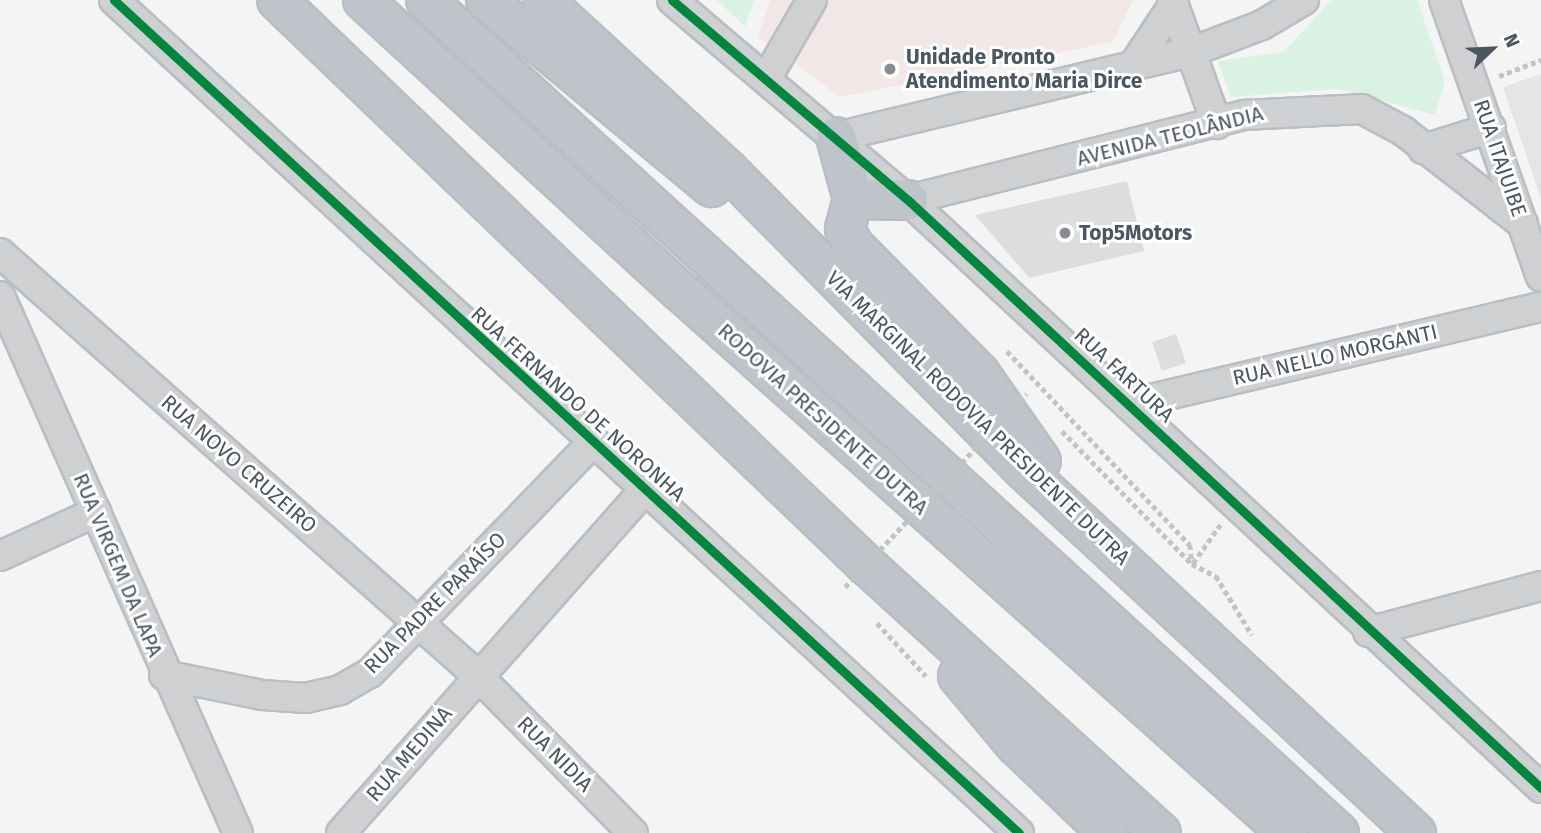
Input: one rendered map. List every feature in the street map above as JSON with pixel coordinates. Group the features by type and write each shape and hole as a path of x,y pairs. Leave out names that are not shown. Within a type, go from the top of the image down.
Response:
{"highway":[{"path":"277,0 853,574 1016,745 1108,833"},
{"name":"RODOVIA PRESIDENTE DUTRA","path":"363,0 680,291 1287,833"},
{"name":"RODOVIA PRESIDENTE DUTRA","path":"426,0 1339,833"},
{"path":"486,0 744,214 790,233"},
{"name":"VIA MARGINAL RODOVIA PRESIDENTE DUTRA","path":"543,0 790,233 1088,529 1416,833"},
{"path":"836,137 853,199 845,229 853,245 981,374 1088,529"},
{"path":"853,199 908,200"},
{"path":"853,574 1161,833"}],"street":[{"name":"RUA FERNANDO DE NORONHA","path":"114,0 1019,833"},
{"name":"RUA FARTURA","path":"671,0 908,200 1130,404 1368,632 1541,788"},
{"path":"766,79 811,0"},
{"path":"836,137 1191,52 1262,25 1304,0"},
{"name":"RUA ITAJUIBE","path":"1444,0 1491,128 1541,278"},
{"path":"1173,2 1217,124"},
{"path":"1133,66 1173,2"},
{"name":"AVENIDA TEOLÂNDIA","path":"908,200 1274,110 1362,109 1423,149 1523,224"},
{"path":"1423,149 1491,128"},
{"name":"RUA NOVO CRUZEIRO","path":"0,253 477,675"},
{"name":"RUA VIRGEM DA LAPA","path":"0,296 96,512 164,675 238,833"},
{"name":"RUA NELLO MORGANTI","path":"1130,404 1541,307"},
{"name":"RUA PADRE PARAÍSO","path":"164,675 306,698 340,690 370,673 593,442"},
{"name":"RUA MEDINA","path":"341,833 477,675 645,489"},
{"path":"0,556 96,512"},
{"path":"1368,632 1541,586"},
{"name":"RUA NIDIA","path":"477,675 634,833"}],"path":[{"path":"1475,85 1541,60"},
{"path":"1001,345 1190,545 1192,564"},
{"path":"853,574 1026,394 1036,404"},
{"path":"1056,424 1192,564"},
{"path":"1192,564 1235,504"}],"shaded area":[{"name":"Unidade Pronto Atendimento Maria Dirce","path":"770,0 1133,0 1113,42 840,97 758,37"},
{"path":"1541,74 1541,199 1503,87"}],"green space":[{"path":"717,0 754,0 745,27"},
{"path":"1331,0 1417,0 1445,81 1435,115 1339,89 1231,97 1218,61 1284,52"}],"building":[{"name":"Top5Motors","path":"1127,181 1144,251 1029,278 975,215"},
{"path":"1176,334 1186,363 1162,371 1152,342"}],"cycle path":[{"path":"114,0 1019,833"},
{"path":"672,0 908,200 1541,788"}],"place":[{"name":"Unidade Pronto Atendimento Maria Dirce","path":"890,69"},
{"name":"Top5Motors","path":"1065,233"}]}
